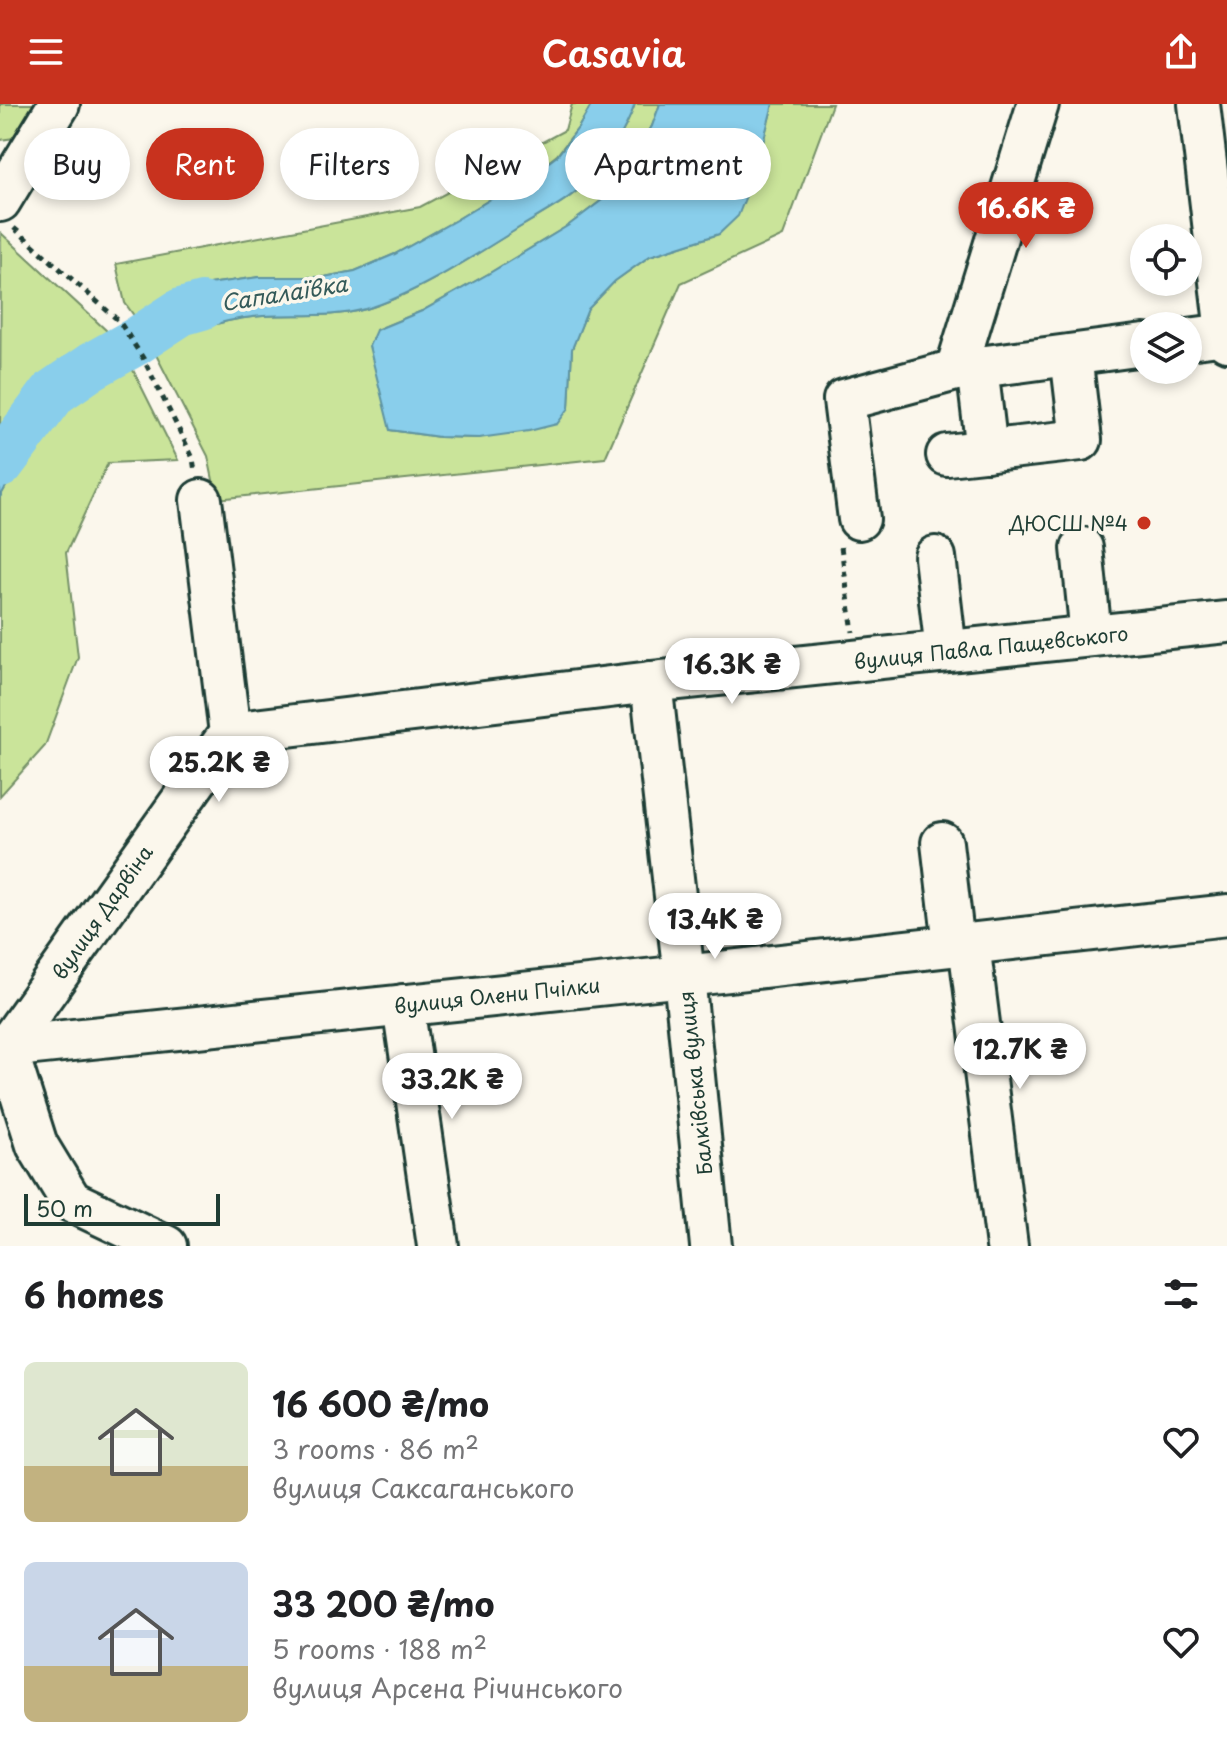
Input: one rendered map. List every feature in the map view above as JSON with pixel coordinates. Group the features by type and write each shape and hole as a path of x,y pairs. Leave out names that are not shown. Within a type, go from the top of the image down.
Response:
{"street":[{"path":"8,187 59,104"},
{"path":"987,451 966,369 1038,104"},
{"path":"1199,104 1217,166 1227,341"},
{"path":"1202,337 1226,334"},
{"path":"850,530 844,400 966,369 1130,347"},
{"path":"947,455 1081,440 1071,355"},
{"path":"201,500 230,733"},
{"path":"1082,548 1091,636"},
{"path":"935,557 946,651"},
{"name":"вулиця Павла Пащевського","path":"230,733 651,682 1227,622"},
{"name":"Балківська вулиця","path":"651,682 711,1246"},
{"name":"вулиця Дарвіна","path":"6,1047 230,733"},
{"path":"942,843 962,945 1007,1246"},
{"name":"вулиця Олени Пчілки","path":"6,1047 1227,915"},
{"path":"403,1005 438,1246"},
{"path":"6,1047 37,1145 71,1201 166,1246"}],"path":[{"path":"8,187 119,321 143,358 193,458 201,500"},
{"path":"849,605 850,530"}],"green space":[{"path":"0,104 34,104 14,138 0,140"},
{"path":"572,104 592,104 578,128 566,128"},
{"path":"635,104 660,104 651,128 624,128"},
{"path":"773,104 832,104 783,236 681,283 605,458 217,499 208,456 151,345 234,320 263,316 327,315 366,309 426,284 565,200 602,200 569,225 488,274 422,311 376,330 390,430 439,437 479,438 569,408 572,349 588,309 615,281 650,256 719,234 739,200 771,200 771,128 767,128"},
{"path":"565,130 565,145 549,161 549,138"},
{"path":"435,199 489,200 395,254 355,271 324,277 259,277 209,284 168,297 135,317 125,303 116,264 420,207"},
{"path":"1,233 108,332 42,378 0,432"},
{"path":"129,362 178,460 108,463 66,553 78,657 45,746 0,796 0,497 18,465 65,404"}],"water":[{"path":"592,104 635,104 624,128 578,128"},
{"path":"660,104 773,104 767,128 652,126"},
{"path":"565,145 565,200 446,272 386,302 353,312 234,320 151,345 135,317 168,297 209,284 259,277 324,277 355,271 395,254 489,200 549,200 549,162"},
{"path":"602,200 744,200 738,216 719,234 650,256 615,281 588,309 572,349 569,408 557,424 479,438 439,437 390,430 369,346 376,330 422,311 569,225"},
{"path":"108,332 129,362 65,404 18,465 0,497 0,432 42,378"}],"waterway":[{"name":"Сапалаївка","path":"0,464 54,392 181,312 202,306"}],"place":[{"name":"ДЮСШ №4","path":"1144,523"}]}
